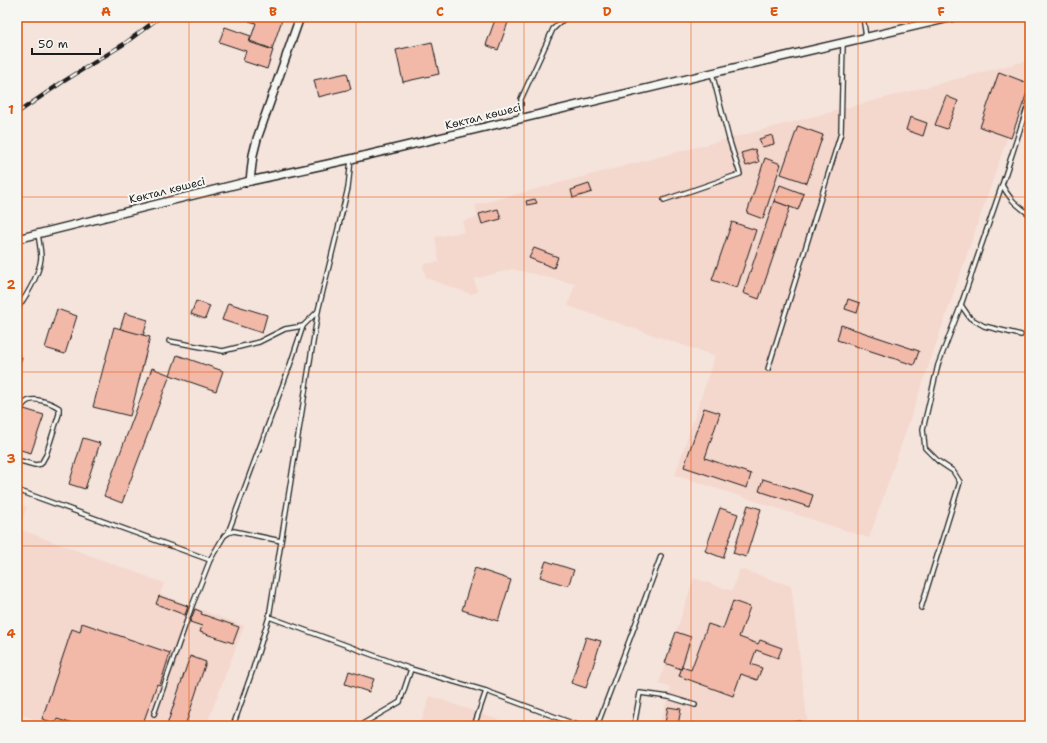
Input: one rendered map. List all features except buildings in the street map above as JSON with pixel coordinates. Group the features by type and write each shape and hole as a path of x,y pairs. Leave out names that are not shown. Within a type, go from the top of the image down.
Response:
{"street":[{"path":"250,181 253,155 257,139 300,17"},
{"name":"Көктал көшесі","path":"17,239 250,181 351,159 954,17"}],"lane":[{"path":"521,118 521,99 553,29 566,17"},
{"path":"863,17 866,37"},
{"path":"768,369 842,132 843,42"},
{"path":"664,200 740,174 729,139 712,73"},
{"path":"921,608 960,482 953,471 938,461 925,448 923,429 938,365 961,305 1030,99"},
{"path":"233,726 269,617 318,311 348,188 351,159"},
{"path":"1002,185 1010,198 1030,215"},
{"path":"17,309 25,298 36,276 41,258 38,234"},
{"path":"961,305 970,318 984,326 1021,335"},
{"path":"228,533 303,326 318,311"},
{"path":"169,341 223,351 259,342 285,329 303,326"},
{"path":"17,421 25,402 29,400 43,400 55,405 58,408 59,414 46,455 41,464 35,465 17,460"},
{"path":"17,490 210,560"},
{"path":"154,714 210,560 224,536 234,531 281,541"},
{"path":"597,726 661,556"},
{"path":"269,617 411,669 486,691 580,726"},
{"path":"359,726 400,702 411,669"},
{"path":"474,726 486,691"},
{"path":"634,726 640,693 669,697 695,705"}],"shaded area":[{"path":"1030,60 1030,72 869,538 675,475 715,356 568,306 575,284 512,269 474,279 477,292 471,294 426,278 423,264 439,262 435,237 464,232 463,221 478,217 475,205"},
{"path":"17,503 27,507 19,529 164,583 160,594 244,626 206,726 35,726 36,720 17,713"},
{"path":"740,569 791,586 808,726 659,726 671,688 659,683 694,578 732,591"},
{"path":"430,696 516,726 420,726"}],"railway":[{"path":"17,113 61,83 124,44 160,17"}]}
